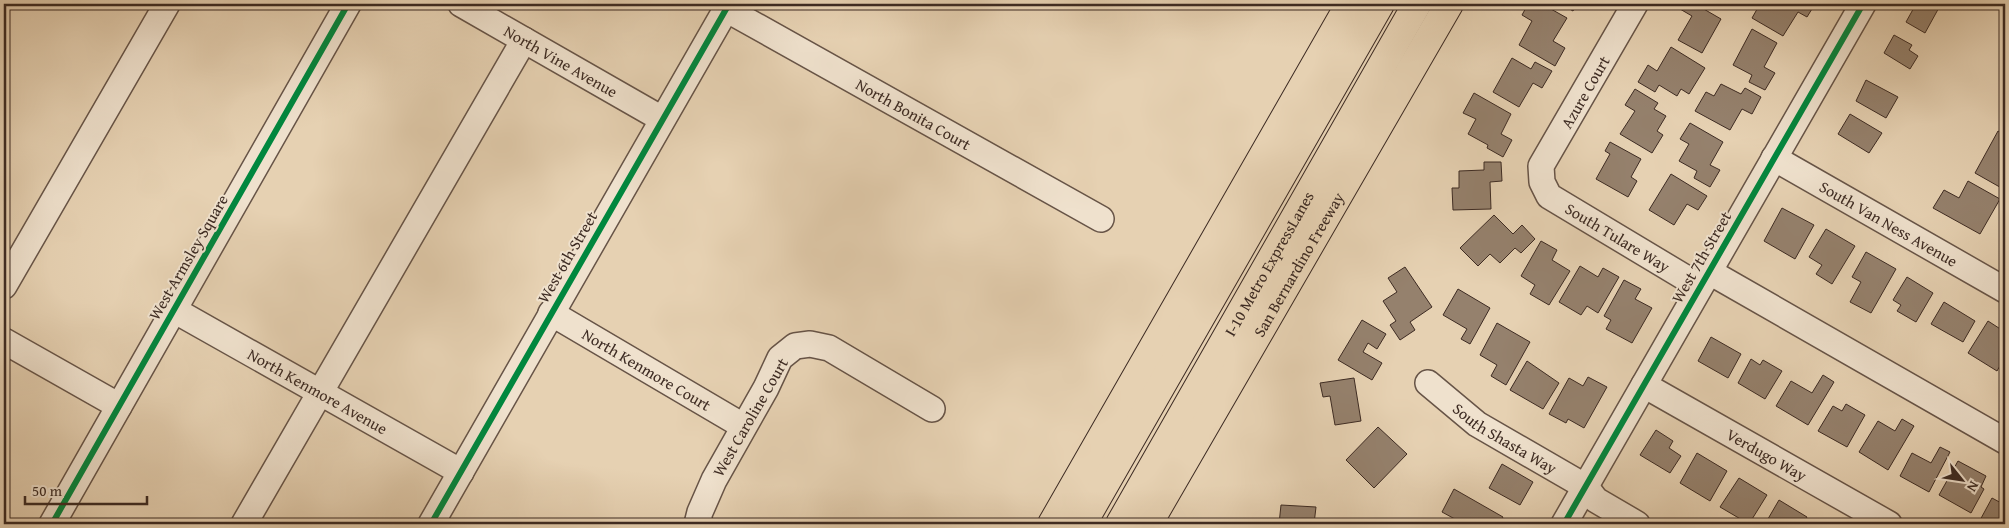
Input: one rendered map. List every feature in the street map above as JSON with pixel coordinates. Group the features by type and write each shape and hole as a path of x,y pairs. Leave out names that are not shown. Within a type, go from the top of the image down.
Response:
{"highway":[{"path":"1052,524 1350,4"},
{"name":"I-10 Metro ExpressLanes","path":"1082,524 1380,4"},
{"name":"I-10 Metro ExpressLanes","path":"1120,524 1417,4"},
{"name":"San Bernardino Freeway","path":"1148,524 1449,4"}],"street":[{"path":"4,286 167,4"},
{"name":"West Armsley Square","path":"52,524 348,4"},
{"name":"North Vine Avenue","path":"460,4 662,119"},
{"name":"Azure Court","path":"1542,182 1542,166 1635,4"},
{"name":"West 7th Street","path":"1564,524 1863,4"},
{"name":"West 6th Street","path":"431,524 727,6"},
{"name":"North Bonita Court","path":"727,6 1100,219"},
{"path":"244,524 524,40"},
{"name":"South Van Ness Avenue","path":"1774,158 2003,285"},
{"name":"South Tulare Way","path":"1542,182 1549,196 2005,441"},
{"name":"North Kenmore Avenue","path":"174,310 461,472"},
{"name":"North Kenmore Court","path":"551,313 743,426"},
{"path":"4,341 119,406"},
{"name":"West Caroline Court","path":"697,524 700,512 714,480 766,388 780,358 795,346 810,344 829,348 932,409"},
{"name":"South Shasta Way","path":"1428,382 1478,424 1586,487 1596,500 1637,524"},
{"name":"Verdugo Way","path":"1644,385 1889,524"}],"building":[{"path":"1528,4 1542,4 1567,18 1553,41 1565,48 1555,66 1519,45 1532,21 1522,15"},
{"path":"1561,4 1577,4 1573,11"},
{"path":"1683,4 1705,4 1702,8 1721,19 1702,53 1678,40 1692,16 1680,9"},
{"path":"1760,4 1815,4 1807,17 1798,12 1783,36 1752,18"},
{"path":"1916,4 1941,4 1925,33 1906,22"},
{"path":"1752,29 1777,43 1764,67 1775,73 1765,90 1749,82 1752,75 1733,65"},
{"path":"1894,35 1912,45 1909,50 1918,56 1910,69 1884,53"},
{"path":"1671,47 1705,68 1689,94 1681,89 1677,96 1659,85 1655,92 1638,82 1648,65 1657,71"},
{"path":"1512,58 1531,69 1535,62 1552,71 1542,88 1533,83 1519,107 1493,92"},
{"path":"1866,80 1898,97 1886,118 1856,101"},
{"path":"1721,84 1741,94 1745,88 1761,97 1752,114 1742,109 1730,130 1695,111 1706,92 1714,96"},
{"path":"1635,89 1658,103 1654,109 1666,116 1657,131 1663,135 1652,153 1620,134 1635,111 1625,105"},
{"path":"1474,93 1511,114 1501,134 1512,140 1503,157 1487,148 1488,145 1468,134 1476,119 1463,113"},
{"path":"1850,114 1882,133 1869,153 1838,134"},
{"path":"1690,123 1723,142 1710,165 1720,170 1710,187 1694,178 1697,171 1679,161 1689,144 1680,139"},
{"path":"1998,131 2005,135 2005,190 1975,173"},
{"path":"1610,142 1641,159 1631,177 1637,181 1628,197 1596,179 1610,154 1605,151"},
{"path":"1484,162 1501,162 1502,181 1490,182 1491,209 1453,210 1452,188 1459,188 1459,171 1484,170"},
{"path":"1671,174 1707,196 1698,210 1687,204 1674,225 1649,210"},
{"path":"1968,181 2000,199 1980,234 1933,208 1944,190 1959,198"},
{"path":"1782,208 1814,225 1795,259 1764,241"},
{"path":"1494,215 1513,234 1522,225 1535,239 1521,253 1515,248 1500,263 1490,254 1478,266 1460,248"},
{"path":"1826,229 1855,246 1832,284 1816,274 1822,265 1809,257"},
{"path":"1541,241 1557,250 1552,260 1570,271 1549,305 1530,294 1535,285 1521,276"},
{"path":"1866,252 1896,269 1871,313 1850,302 1861,282 1852,277"},
{"path":"1580,266 1598,277 1603,268 1619,277 1598,313 1587,306 1581,315 1559,302"},
{"path":"1405,267 1432,307 1410,322 1415,330 1400,340 1390,325 1396,321 1383,301 1397,292 1388,278"},
{"path":"1907,277 1933,293 1916,322 1897,311 1901,305 1893,300"},
{"path":"1624,280 1641,289 1635,299 1652,308 1632,343 1606,329 1611,320 1604,316"},
{"path":"1458,289 1490,308 1470,344 1461,339 1467,329 1443,315"},
{"path":"1944,302 1975,321 1963,342 1931,324"},
{"path":"1362,320 1386,334 1377,349 1368,343 1363,352 1382,363 1372,380 1338,360"},
{"path":"1988,321 2005,332 2005,357 1997,371 1968,353"},
{"path":"1497,323 1530,342 1506,385 1491,376 1497,365 1480,355"},
{"path":"1711,337 1741,354 1728,378 1698,361"},
{"path":"1751,359 1760,365 1763,360 1782,371 1765,399 1738,383"},
{"path":"1527,361 1559,383 1543,409 1510,390"},
{"path":"1823,375 1834,382 1808,425 1776,406 1791,381 1812,393"},
{"path":"1588,377 1607,387 1584,428 1568,419 1566,423 1549,414 1569,378 1583,386"},
{"path":"1354,378 1361,421 1335,425 1330,396 1323,397 1320,383"},
{"path":"1846,404 1865,415 1847,447 1818,431 1833,406 1842,411"},
{"path":"1902,419 1914,426 1888,470 1859,452 1878,421 1895,431"},
{"path":"1378,427 1407,454 1374,488 1346,460"},
{"path":"1656,430 1673,441 1669,448 1681,456 1670,473 1640,455"},
{"path":"1940,447 1950,452 1929,492 1900,476 1912,453 1931,463"},
{"path":"1697,453 1727,471 1710,501 1680,483"},
{"path":"1958,461 1986,476 1981,487 1984,489 1971,513 1939,495"},
{"path":"1502,464 1533,482 1520,505 1489,488"},
{"path":"1739,478 1767,495 1749,524 1720,507"},
{"path":"1454,489 1503,517 1499,524 1464,524 1442,512"},
{"path":"1992,498 2005,505 2005,524 1983,524 1979,522"},
{"path":"1779,500 1807,517 1803,524 1765,524"},
{"path":"1281,505 1316,507 1314,524 1279,524"}],"cycle path":[{"path":"52,524 348,4"},
{"path":"431,524 729,4"},
{"path":"1564,524 1863,4"}]}
